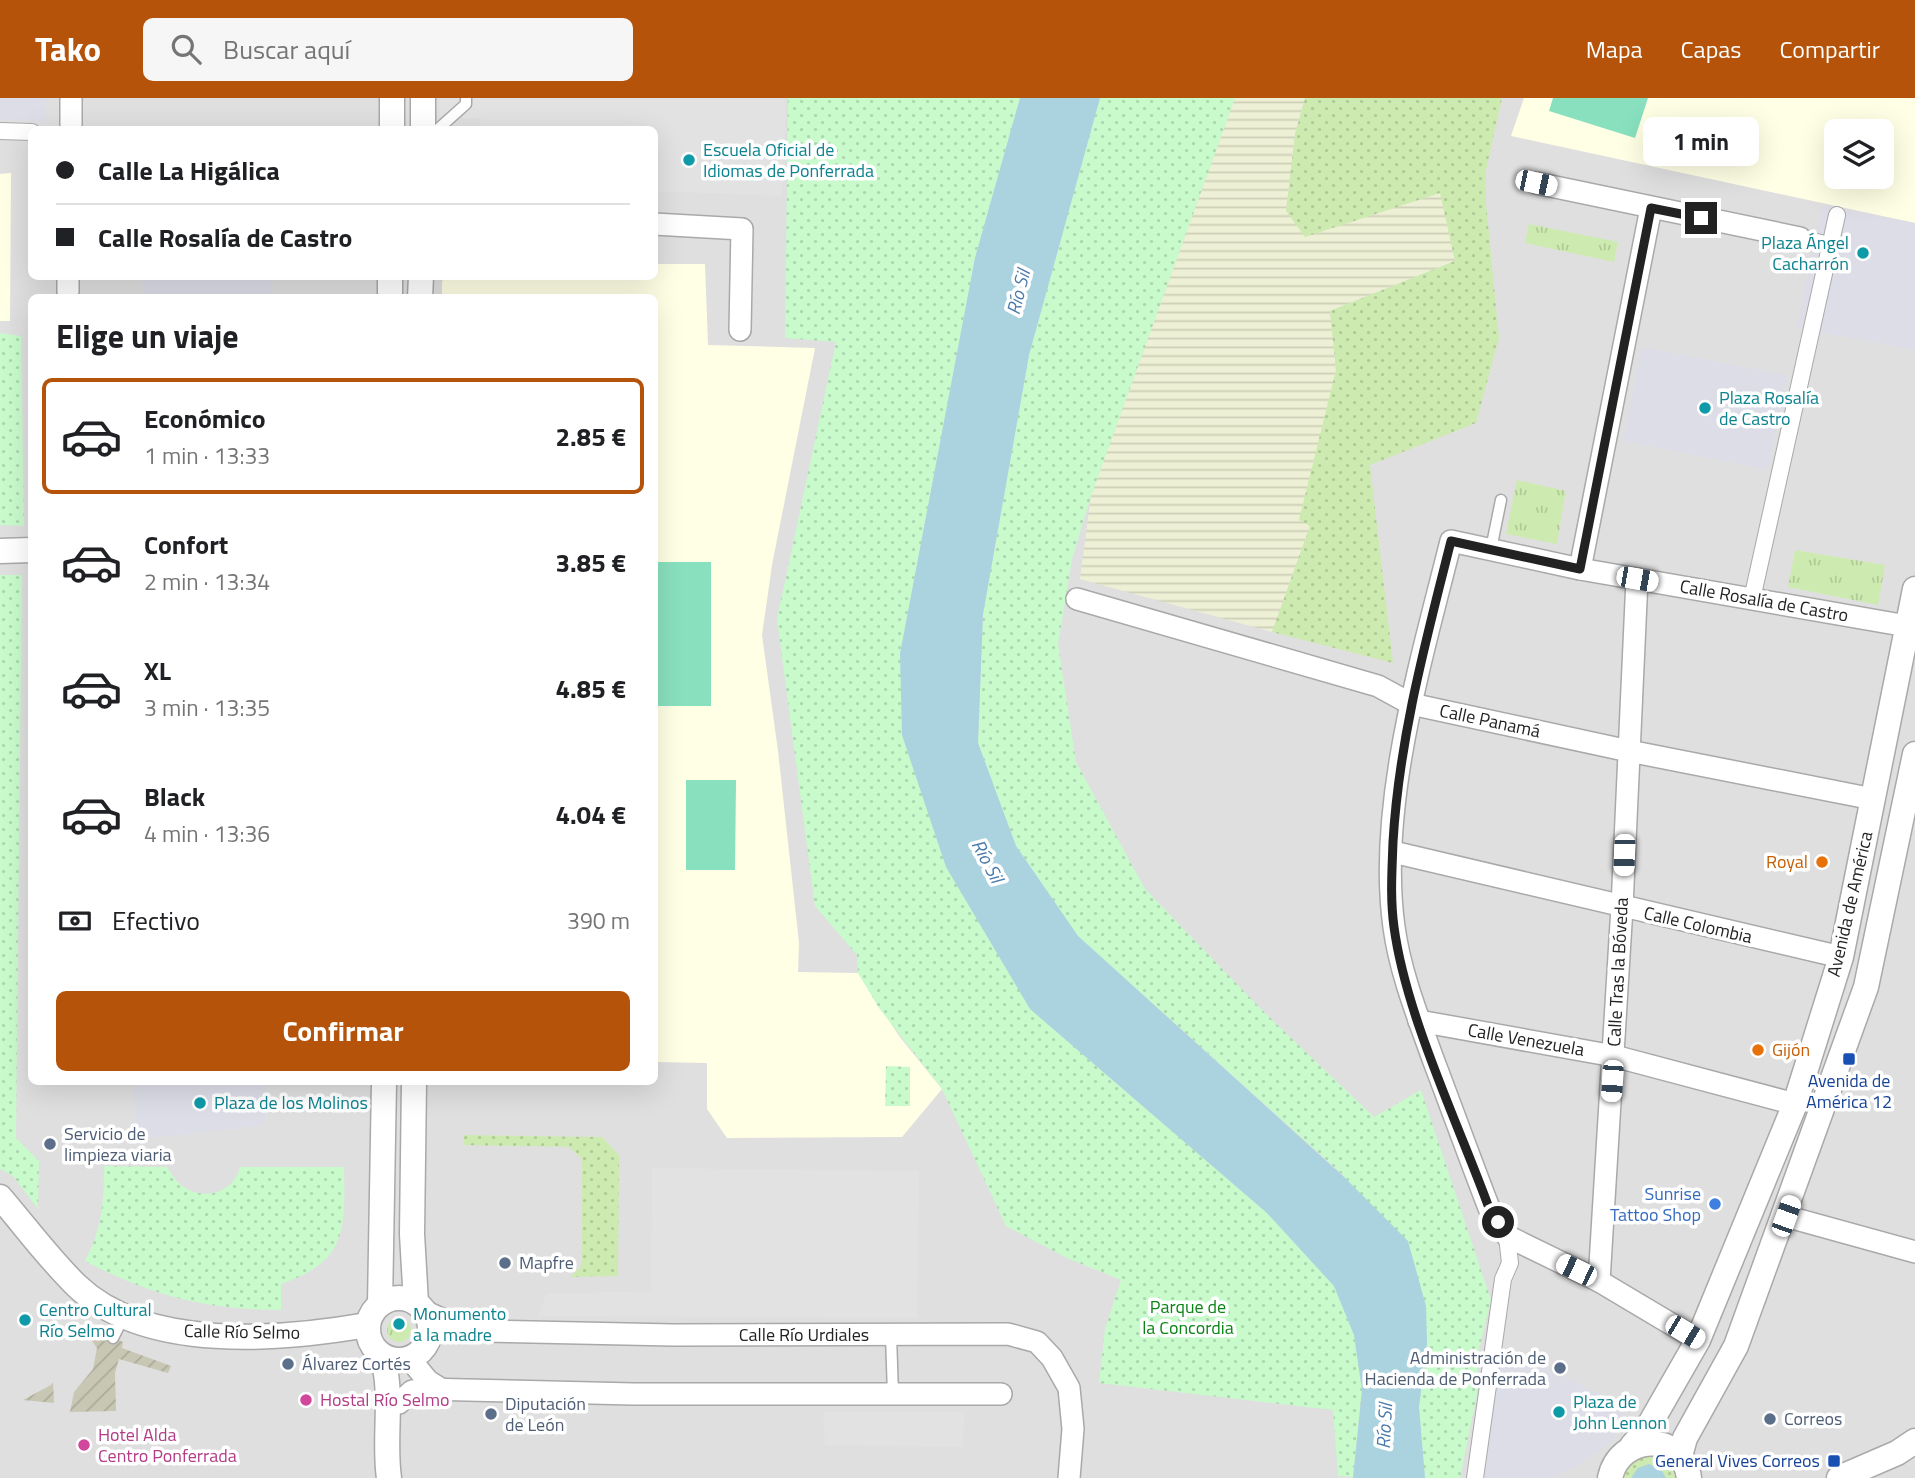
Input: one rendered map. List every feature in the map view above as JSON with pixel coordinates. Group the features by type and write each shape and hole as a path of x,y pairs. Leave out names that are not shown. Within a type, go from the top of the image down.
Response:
{"street":[{"path":"71,98 71,126"},
{"path":"392,98 392,126"},
{"path":"423,98 423,126"},
{"path":"0,131 28,132"},
{"path":"1536,183 1829,245"},
{"path":"1580,569 1651,208"},
{"path":"1752,599 1837,215"},
{"path":"658,224 742,229 740,330"},
{"name":"Calle Rosalía de Castro","path":"1411,704 1451,541 1580,569 1911,627"},
{"path":"0,551 28,550"},
{"name":"Calle Tras la Bóveda","path":"1599,1282 1614,1056 1637,579"},
{"name":"Avenida de América","path":"1605,1475 1620,1454 1632,1446 1647,1429 1698,1340 1745,1233 1796,1104 1841,957 1872,799 1911,627 1915,589"},
{"name":"Calle Panamá","path":"1077,599 1377,686 1411,704 1872,799"},
{"path":"1411,704 1398,778 1390,886 1394,929 1419,1021 1489,1208 1507,1236 1510,1263 1503,1279 1475,1478"},
{"name":"Avenida de América","path":"1685,1467 1685,1438 1736,1346 1786,1216 1866,987 1910,809 1915,754"},
{"name":"Calle Colombia","path":"1393,852 1841,957"},
{"name":"Calle Venezuela","path":"1419,1021 1614,1056 1796,1104"},
{"path":"384,1085 380,1304 368,1325 370,1341 399,1372 412,1391 1002,1394"},
{"path":"408,1478 400,1447 399,1372 428,1341 430,1324 421,1308 412,1234 414,1085"},
{"path":"1767,1175 1797,1184"},
{"name":"Calle Río Selmo","path":"0,1197 77,1286 119,1327 243,1336 304,1334 368,1325"},
{"path":"1786,1216 1915,1252"},
{"path":"1745,1233 1775,1242"},
{"path":"1507,1236 1599,1282 1698,1340"},
{"path":"380,1304 398,1298 421,1308"},
{"name":"Calle Río Urdiales","path":"421,1308 467,1329 486,1331 1008,1335 1037,1342 1052,1358 1069,1388 1073,1429 1069,1478"},
{"path":"389,1478 386,1452 386,1375 399,1372 428,1381 444,1391"},
{"path":"1839,1478 1897,1453 1915,1441"},
{"path":"1632,1446 1647,1442 1661,1444 1685,1467"}],"lane":[{"path":"441,126 466,104 466,98"},
{"path":"1491,549 1500,499"},
{"path":"891,1335 893,1395"}],"shaded area":[{"path":"0,98 1915,98 1915,1478 0,1478"},
{"path":"0,98 46,98 46,121 0,120"},
{"path":"440,98 786,98 782,196 658,191 658,126 479,126 481,118 439,118"},
{"path":"1235,98 1305,98 1295,134 1286,210 1441,193 1455,261 1330,311 1336,370 1310,526 1272,632 1080,579 1091,496"},
{"path":"1524,98 1915,98 1915,223 1511,136"},
{"path":"11,173 10,321 0,321 0,174"},
{"name":"Plaza Ángel Cacharrón","path":"1823,205 1915,223 1915,350 1796,328"},
{"path":"658,264 705,264 708,345 815,348 772,565 762,635 799,943 798,972 858,973 899,1036 942,1089 902,1137 727,1138 707,1109 707,1063 658,1062 658,294 442,294 442,281 658,280"},
{"path":"142,280 272,280 272,294 143,294"},
{"name":"Plaza Rosalía de Castro","path":"1642,347 1787,375 1768,470 1623,441"},
{"name":"Plaza de los Molinos","path":"134,1085 266,1085 265,1125 135,1140"},
{"path":"652,1168 919,1171 917,1318 538,1316 546,1294 651,1291"},
{"path":"80,1324 123,1342 122,1348 171,1366 168,1373 119,1359 115,1373 116,1411 70,1412 74,1392 93,1369 97,1348"},
{"name":"Plaza de John Lennon","path":"1502,1346 1628,1408 1613,1440 1578,1466 1550,1478 1481,1478"},
{"path":"53,1382 54,1403 23,1400 51,1385"},
{"path":"823,1412 964,1412 963,1447 825,1445"}],"green space":[{"name":"Parque de la Concordia","path":"788,98 1020,98 975,258 900,654 1030,1009 1267,1213 1334,1286 1354,1335 1362,1390 1353,1477 1338,1476 1333,1410 1099,1383 1105,1329 1121,1280 1067,1258 1006,1226 942,1089 879,1008 858,973 857,955 815,906 777,619 836,342 785,338"},
{"path":"1100,98 1235,98 1091,496 1072,559 1058,644 1076,762 1145,889 1263,1011 1374,1117 1421,1090 1491,1300 1477,1358 1477,1394 1460,1478 1425,1478 1419,1407 1427,1343 1344,1176 1078,936 1016,846 978,743 983,614 1029,355"},
{"path":"1305,98 1502,98 1486,170 1486,203 1499,338 1476,423 1370,465 1393,663 1272,632 1310,526 1299,520 1336,370 1330,311 1455,261 1440,193 1305,237 1286,211 1295,134"},
{"path":"1553,98 1648,98 1635,138 1549,111"},
{"path":"1529,224 1618,242 1614,262 1525,243"},
{"path":"0,333 21,336 24,526 0,525"},
{"path":"1517,480 1566,491 1557,544 1506,534"},
{"path":"1795,550 1885,565 1878,605 1788,587"},
{"path":"658,562 711,562 711,706 658,706"},
{"path":"0,575 22,575 16,1138 39,1161 38,1209 13,1176 0,1169"},
{"path":"686,780 736,780 735,870 686,870"},
{"path":"886,1066 910,1067 910,1106 885,1106"},
{"path":"464,1135 602,1137 619,1155 618,1276 570,1277 582,1265 582,1159 569,1147 464,1145"},
{"path":"104,1166 167,1167 181,1185 189,1190 207,1194 224,1189 237,1176 240,1167 344,1167 344,1209 338,1241 319,1265 281,1284 281,1310 228,1307 156,1291 85,1261 101,1215"},
{"path":"399,1318 408,1321 411,1330 408,1339 399,1342 390,1339 387,1330 390,1321"},
{"path":"1652,1455 1670,1465 1676,1478 1621,1478 1633,1462"}],"water":[{"name":"Río Sil","path":"1020,98 1100,98 1029,355 983,614 978,743 1016,846 1078,936 1344,1177 1408,1241 1426,1306 1427,1343 1419,1407 1425,1478 1353,1478 1362,1390 1354,1335 1334,1286 1267,1213 1030,1009 946,867 902,735 900,654 975,258"},
{"path":"1649,1464 1661,1469 1666,1478 1631,1478 1638,1468"}],"place":[{"name":"Escuela Oficial de Idiomas de Ponferrada","path":"689,160"},
{"name":"Plaza Ángel Cacharrón","path":"1863,253"},
{"name":"Plaza Rosalía de Castro","path":"1705,408"},
{"name":"Royal","path":"1822,862"},
{"name":"Gijón","path":"1758,1050"},
{"name":"Avenida de América 12","path":"1849,1059"},
{"name":"Plaza de los Molinos","path":"200,1103"},
{"name":"Servicio de limpieza viaria","path":"50,1144"},
{"name":"Sunrise Tattoo Shop","path":"1715,1204"},
{"name":"Mapfre","path":"505,1263"},
{"name":"Centro Cultural Río Selmo","path":"25,1320"},
{"name":"Monumento a la madre","path":"399,1324"},
{"name":"Álvarez Cortés","path":"288,1364"},
{"name":"Administración de Hacienda de Ponferrada","path":"1560,1368"},
{"name":"Hostal Río Selmo","path":"306,1400"},
{"name":"Plaza de John Lennon","path":"1559,1412"},
{"name":"Diputación de León","path":"491,1414"},
{"name":"Correos","path":"1770,1419"},
{"name":"Hotel Alda Centro Ponferrada","path":"84,1445"},
{"name":"General Vives Correos","path":"1834,1461"}],"route":[{"path":"1498,1222 1489,1208 1419,1021 1394,929 1390,886 1398,778 1411,704 1451,541 1580,569 1651,208 1701,218"}]}
